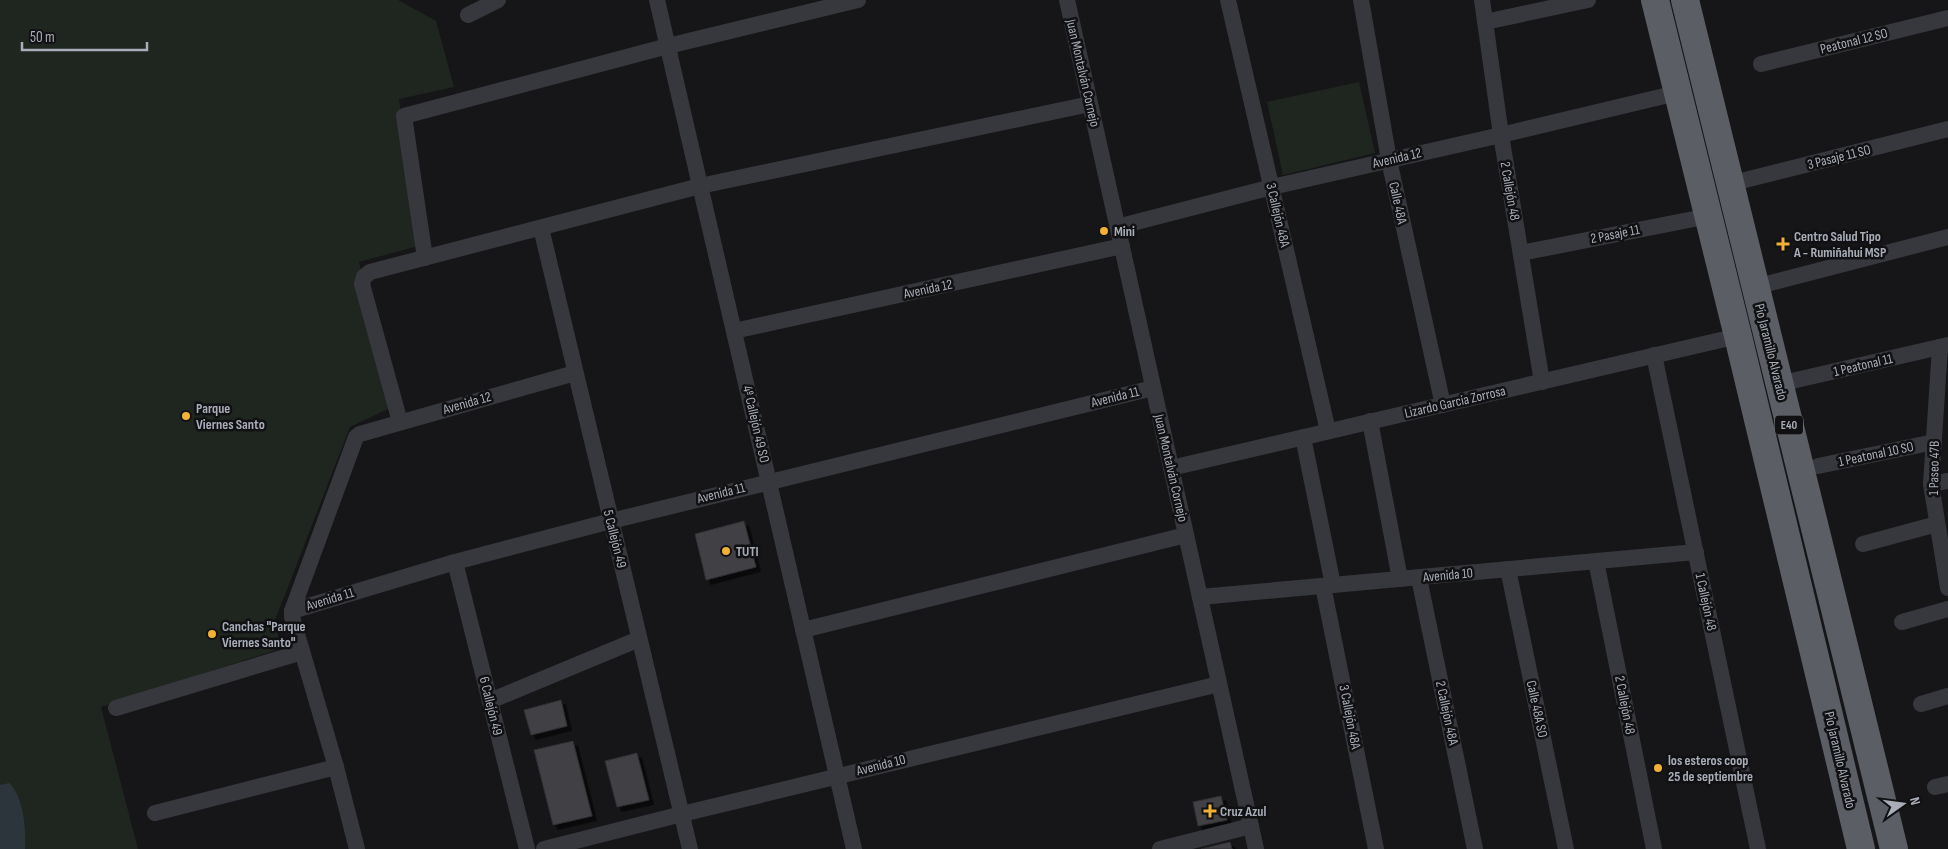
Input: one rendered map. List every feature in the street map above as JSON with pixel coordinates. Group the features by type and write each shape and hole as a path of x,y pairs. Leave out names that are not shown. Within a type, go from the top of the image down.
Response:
{"highway":[{"name":"Pío Jaramillo Alvarado","path":"1654,0 1709,216 1861,849"},
{"name":"Pío Jaramillo Alvarado","path":"1685,0 1754,287 1894,849"}],"street":[{"path":"468,15 498,0"},
{"name":"4º Callejón 49 SO","path":"657,0 854,849"},
{"path":"425,258 404,116 820,4 858,0"},
{"name":"Juan Montalván Cornejo","path":"1067,0 1256,849"},
{"name":"3 Callejón 48A","path":"1228,0 1328,431"},
{"name":"Calle 48A","path":"1361,0 1389,160 1443,405"},
{"name":"2 Callejón 48","path":"1482,0 1500,135 1542,382"},
{"path":"1484,22 1588,0"},
{"name":"Peatonal 12 SO","path":"1761,64 1948,18"},
{"name":"Avenida 12","path":"1117,227 1272,187 1677,93"},
{"path":"400,422 362,284 364,277 370,272 700,186 1090,104"},
{"name":"3 Pasaje 11 SO","path":"1729,184 1948,129"},
{"name":"2 Pasaje 11","path":"1521,253 1709,216"},
{"name":"5 Callejón 49","path":"540,228 690,849"},
{"path":"1754,287 1948,237"},
{"name":"Avenida 12","path":"734,331 1122,246"},
{"name":"Lizardo García Zorrosa","path":"1171,468 1738,336"},
{"name":"1 Peatonal 11","path":"1779,384 1944,346"},
{"name":"1 Paseo 47B","path":"1944,346 1931,484 1948,588"},
{"name":"1 Callejón 48","path":"1654,356 1758,849"},
{"name":"Avenida 12","path":"292,611 354,443 360,434 575,373"},
{"name":"Avenida 11","path":"292,611 455,562 611,521 1153,388"},
{"path":"1370,421 1400,579"},
{"name":"3 Callejón 48A","path":"1303,437 1376,849"},
{"name":"1 Peatonal 10 SO","path":"1818,466 1934,442"},
{"path":"1931,484 1948,481"},
{"path":"1863,544 1937,524"},
{"path":"803,630 1186,535"},
{"name":"Avenida 10","path":"1200,597 1696,552"},
{"name":"6 Callejón 49","path":"455,562 527,849"},
{"name":"2 Callejón 48","path":"1596,562 1654,849"},
{"name":"Calle 48A SO","path":"1508,569 1566,849"},
{"name":"2 Callejón 48A","path":"1419,578 1475,849"},
{"path":"1902,622 1948,610"},
{"path":"292,611 292,617 336,767 357,849"},
{"path":"490,701 640,639"},
{"path":"116,708 302,652"},
{"name":"Avenida 10","path":"544,849 1219,684"},
{"path":"1921,704 1948,696"},
{"path":"155,813 336,767"},
{"path":"1160,849 1251,826"}],"shaded area":[{"name":"Parque Viernes Santo","path":"0,0 398,0 436,21 454,87 399,99 418,246 359,262 394,406 350,427 274,623 282,648 101,707 138,849 0,849"},
{"path":"1359,82 1375,153 1283,175 1267,102"},
{"path":"9,783 14,789 21,805 25,849 0,849 0,785"}],"building":[{"name":"TUTI","path":"744,521 756,567 706,580 695,534"},
{"path":"561,700 567,726 531,735 524,710"},
{"path":"573,741 592,816 553,825 534,750"},
{"path":"637,753 649,800 617,807 605,761"},
{"name":"Cruz Azul","path":"1221,796 1227,820 1198,826 1193,802"},
{"path":"1230,842 1232,849 1201,849"}],"place":[{"name":"Mini","path":"1104,231"},
{"name":"Centro Salud Tipo A - Rumiñahui MSP","path":"1783,244"},
{"name":"Parque Viernes Santo","path":"186,416"},
{"name":"TUTI","path":"726,551"},
{"name":"Canchas \"Parque Viernes Santo\"","path":"212,634"},
{"name":"los esteros coop 25 de septiembre","path":"1658,768"},
{"name":"Cruz Azul","path":"1210,811"}]}
